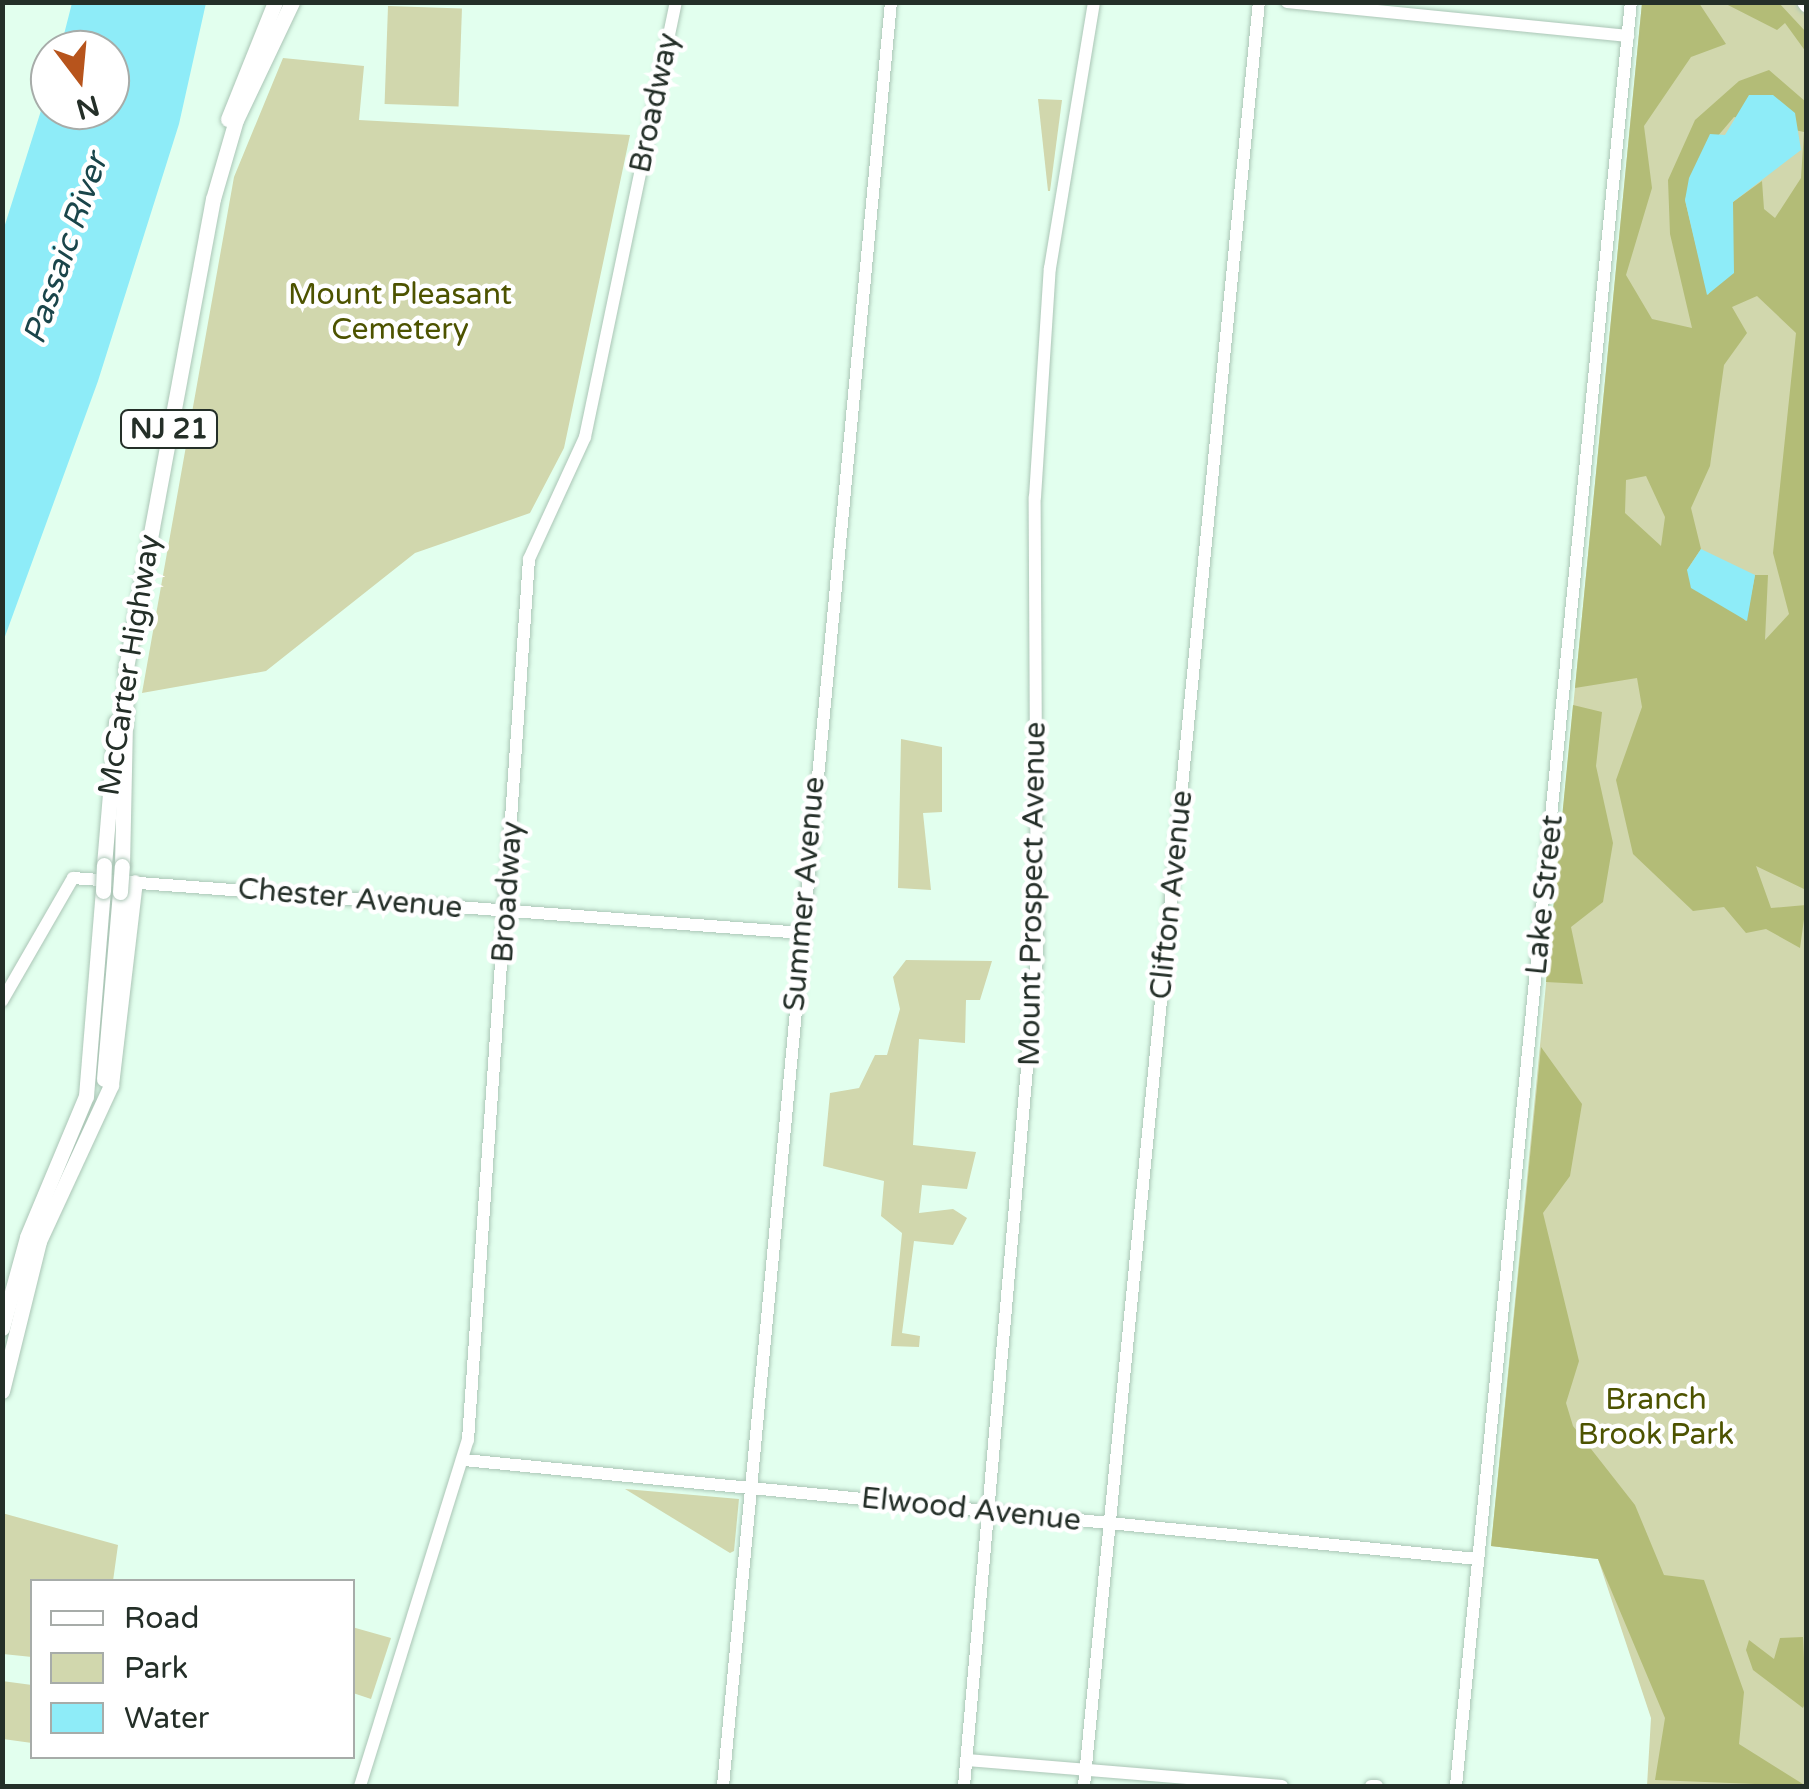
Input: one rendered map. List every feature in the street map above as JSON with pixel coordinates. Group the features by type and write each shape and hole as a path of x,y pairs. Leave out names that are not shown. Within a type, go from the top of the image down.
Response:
{"highway":[{"name":"McCarter Highway","path":"2,1328 26,1237 81,1134 105,1076 112,891 104,864 121,688 224,138 274,2"},
{"name":"McCarter Highway","path":"81,1134 112,891 122,866 124,688 147,549 217,179 256,76 292,2"},
{"path":"81,1134 108,1098 135,882"},
{"name":"NJ 21","path":"2,1391 40,1242 76,1164 81,1134"}],"street":[{"name":"Broadway","path":"360,1786 464,1460 507,912 529,559 586,437 676,2"},
{"name":"Summer Avenue","path":"723,1786 891,2"},
{"name":"Mount Prospect Avenue","path":"964,1786 1038,955 1035,497 1050,268 1094,2"},
{"name":"Clifton Avenue","path":"1085,1779 1259,2"},
{"path":"1288,2 1628,36"},
{"name":"Lake Street","path":"1456,1786 1631,2"},
{"name":"Chester Avenue","path":"2,1001 62,884 77,878 802,932"},
{"name":"Elwood Avenue","path":"464,1460 1478,1560"},
{"path":"967,1760 1085,1779 1282,1786"}],"green space":[{"name":"Branch Brook Park","path":"1642,3 1806,3 1806,1786 1647,1786 1651,1718 1598,1559 1491,1546"},
{"path":"1642,3 1699,3 1726,44 1691,57 1644,126 1652,188 1626,275 1652,319 1692,328 1670,234 1668,180 1695,120 1739,81 1769,70 1806,102 1806,890 1756,866 1771,908 1806,905 1800,948 1766,929 1746,933 1724,907 1693,911 1633,854 1616,780 1642,707 1637,678 1575,688","holes":["1734,117 1804,132 1801,178 1775,218 1764,209 1762,181 1733,202 1733,248 1708,295 1685,200 1699,158","1757,296 1796,333 1773,553 1789,614 1765,640 1768,575 1755,575 1746,621 1687,570 1701,549 1691,508 1710,466 1724,365 1747,333 1732,307","1646,476 1665,517 1661,546 1625,513 1626,480"]},
{"path":"1724,3 1779,3 1806,32 1806,52 1785,23 1777,30"},
{"path":"388,6 462,9 459,107 385,104"},
{"name":"Mount Pleasant Cemetery","path":"283,58 364,66 359,120 630,135 564,448 530,513 415,553 266,671 142,693 234,177"},
{"path":"1038,99 1062,100 1050,191 1048,191"},
{"path":"1573,705 1602,712 1596,766 1613,843 1603,902 1571,927 1583,984 1546,982"},
{"path":"901,739 942,747 942,812 923,813 931,890 898,888"},
{"path":"906,960 992,961 980,1000 966,1000 965,1043 919,1039 913,1145 976,1152 967,1189 922,1185 919,1213 953,1209 967,1218 953,1245 914,1241 902,1333 920,1336 919,1347 891,1346 902,1233 881,1216 884,1181 823,1166 830,1093 859,1088 875,1055 887,1055 900,1009 893,977"},
{"path":"1541,1047 1582,1104 1570,1176 1543,1213 1579,1361 1566,1403 1573,1426 1635,1505 1664,1575 1704,1580 1744,1692 1739,1744 1806,1786 1655,1780 1665,1718 1598,1559 1491,1546"},
{"path":"625,1489 739,1499 734,1551 730,1553"},
{"path":"2,1513 118,1545 113,1579 30,1579 30,1657 3,1654"},
{"path":"355,1628 391,1638 371,1699 355,1694"},
{"path":"1803,1637 1803,1708 1753,1670 1746,1650 1749,1640 1774,1659 1780,1638"},
{"path":"2,1681 30,1685 30,1743 3,1739"}],"water":[{"name":"Passaic River","path":"72,3 206,3 179,124 98,381 3,642 3,231 35,130 130,130 130,30 65,30"},
{"path":"1749,95 1773,95 1795,113 1801,150 1733,202 1734,273 1707,295 1685,200 1689,178 1710,134 1725,135"},
{"path":"1701,549 1755,575 1747,621 1691,588 1687,570"}]}
